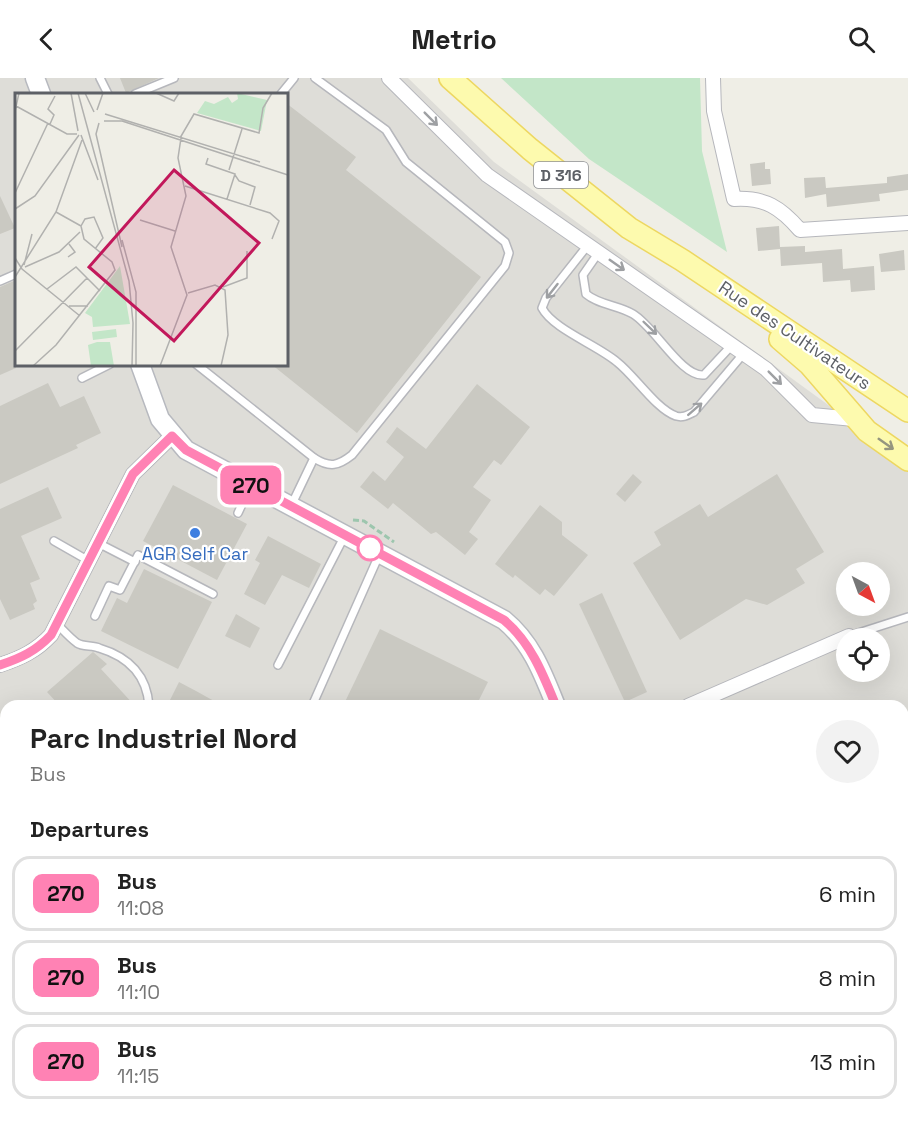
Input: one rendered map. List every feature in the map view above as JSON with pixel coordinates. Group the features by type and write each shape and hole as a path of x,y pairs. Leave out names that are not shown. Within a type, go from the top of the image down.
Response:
{"main road":[{"name":"Rue des Cultivateurs","path":"450,78 500,123 629,228 682,260 908,410"},
{"name":"Rue des Cultivateurs","path":"469,78 563,160 638,219 682,260"},
{"path":"706,276 809,364 854,419 908,460"}],"street":[{"path":"34,78 41,93"},
{"path":"389,78 487,175 766,369 812,415 854,419"},
{"path":"713,78 714,111 734,199 768,201 784,211 800,230 908,223"},
{"path":"141,366 160,419 186,450 486,609 516,631 537,662 553,700"},
{"path":"0,664 20,659 38,648 51,635 133,474 172,436"},
{"path":"702,700 836,642"}],"lane":[{"path":"100,78 108,93"},
{"path":"137,93 174,78"},
{"path":"282,93 294,78"},
{"path":"199,366 314,458 326,465 339,466 352,455 505,266 509,253 505,242 406,162 386,130 315,78"},
{"path":"593,249 583,275 586,294 634,315 651,327 687,370 697,376 704,375 732,345"},
{"path":"593,249 546,298 542,308 555,324 578,335 617,362 675,416 685,417 694,412 744,353"},
{"path":"0,281 15,274"},
{"path":"82,378 106,366"},
{"path":"291,506 314,458"},
{"path":"238,513 251,485"},
{"path":"278,665 345,534"},
{"path":"54,541 89,561"},
{"path":"98,543 135,562"},
{"path":"315,700 380,553"},
{"path":"94,616 109,586 120,590 138,555 213,594"},
{"path":"874,628 908,617"},
{"path":"57,624 79,645 97,647 116,654 137,671 148,688 149,700"}],"shaded area":[{"path":"0,78 408,78 494,162 908,463 908,700 0,700"}],"green space":[{"path":"501,78 700,78 702,151 727,252 589,159"}],"building":[{"path":"120,78 159,78 126,93"},
{"path":"288,105 356,157 346,170 481,277 357,433 273,366 288,366"},
{"path":"765,162 765,169 770,169 771,184 752,186 750,164"},
{"path":"908,174 908,190 879,194 880,201 827,207 826,194 805,198 804,178 825,177 826,188 887,183 887,177"},
{"path":"0,196 15,228 0,234"},
{"path":"779,226 780,247 805,246 805,252 842,249 843,269 874,266 875,290 851,292 850,280 823,282 822,263 781,266 780,249 758,251 756,228"},
{"path":"904,250 905,270 881,272 879,254"},
{"path":"15,280 16,368 0,375 0,287"},
{"path":"48,383 60,407 84,396 101,433 76,445 78,448 0,484 0,406"},
{"path":"477,384 530,427 501,465 494,460 473,487 491,500 469,532 478,539 465,555 436,532 431,534 393,503 388,509 360,487 373,471 385,481 404,457 386,442 397,427 426,449"},
{"path":"633,474 642,482 625,502 616,494"},
{"path":"777,474 824,552 796,569 805,583 767,605 746,599 680,640 633,563 661,545 654,532 662,527 700,504 708,517"},
{"name":"AGR Self Car","path":"173,485 247,524 217,580 143,541"},
{"path":"48,487 62,518 21,536 40,579 30,583 37,601 33,604 35,609 10,620 0,599 0,509"},
{"path":"540,505 562,522 562,535 588,555 554,596 545,589 540,595 515,575 513,578 495,564"},
{"path":"268,536 321,564 309,588 282,575 265,605 244,594 260,563 255,560"},
{"path":"144,569 212,602 178,669 101,631 117,598 127,603"},
{"path":"602,593 647,692 624,700 579,604"},
{"path":"236,614 260,628 250,648 225,636"},
{"path":"380,629 488,682 479,700 346,700"},
{"path":"93,652 107,664 101,669 129,700 54,700 47,692"},
{"path":"179,682 212,700 170,700"}],"bus line":[{"name":"270","path":"0,665 20,659 38,648 51,635 133,474 172,436 186,450 504,620 530,648 553,700"}],"place":[{"name":"AGR Self Car","path":"195,533"}]}
